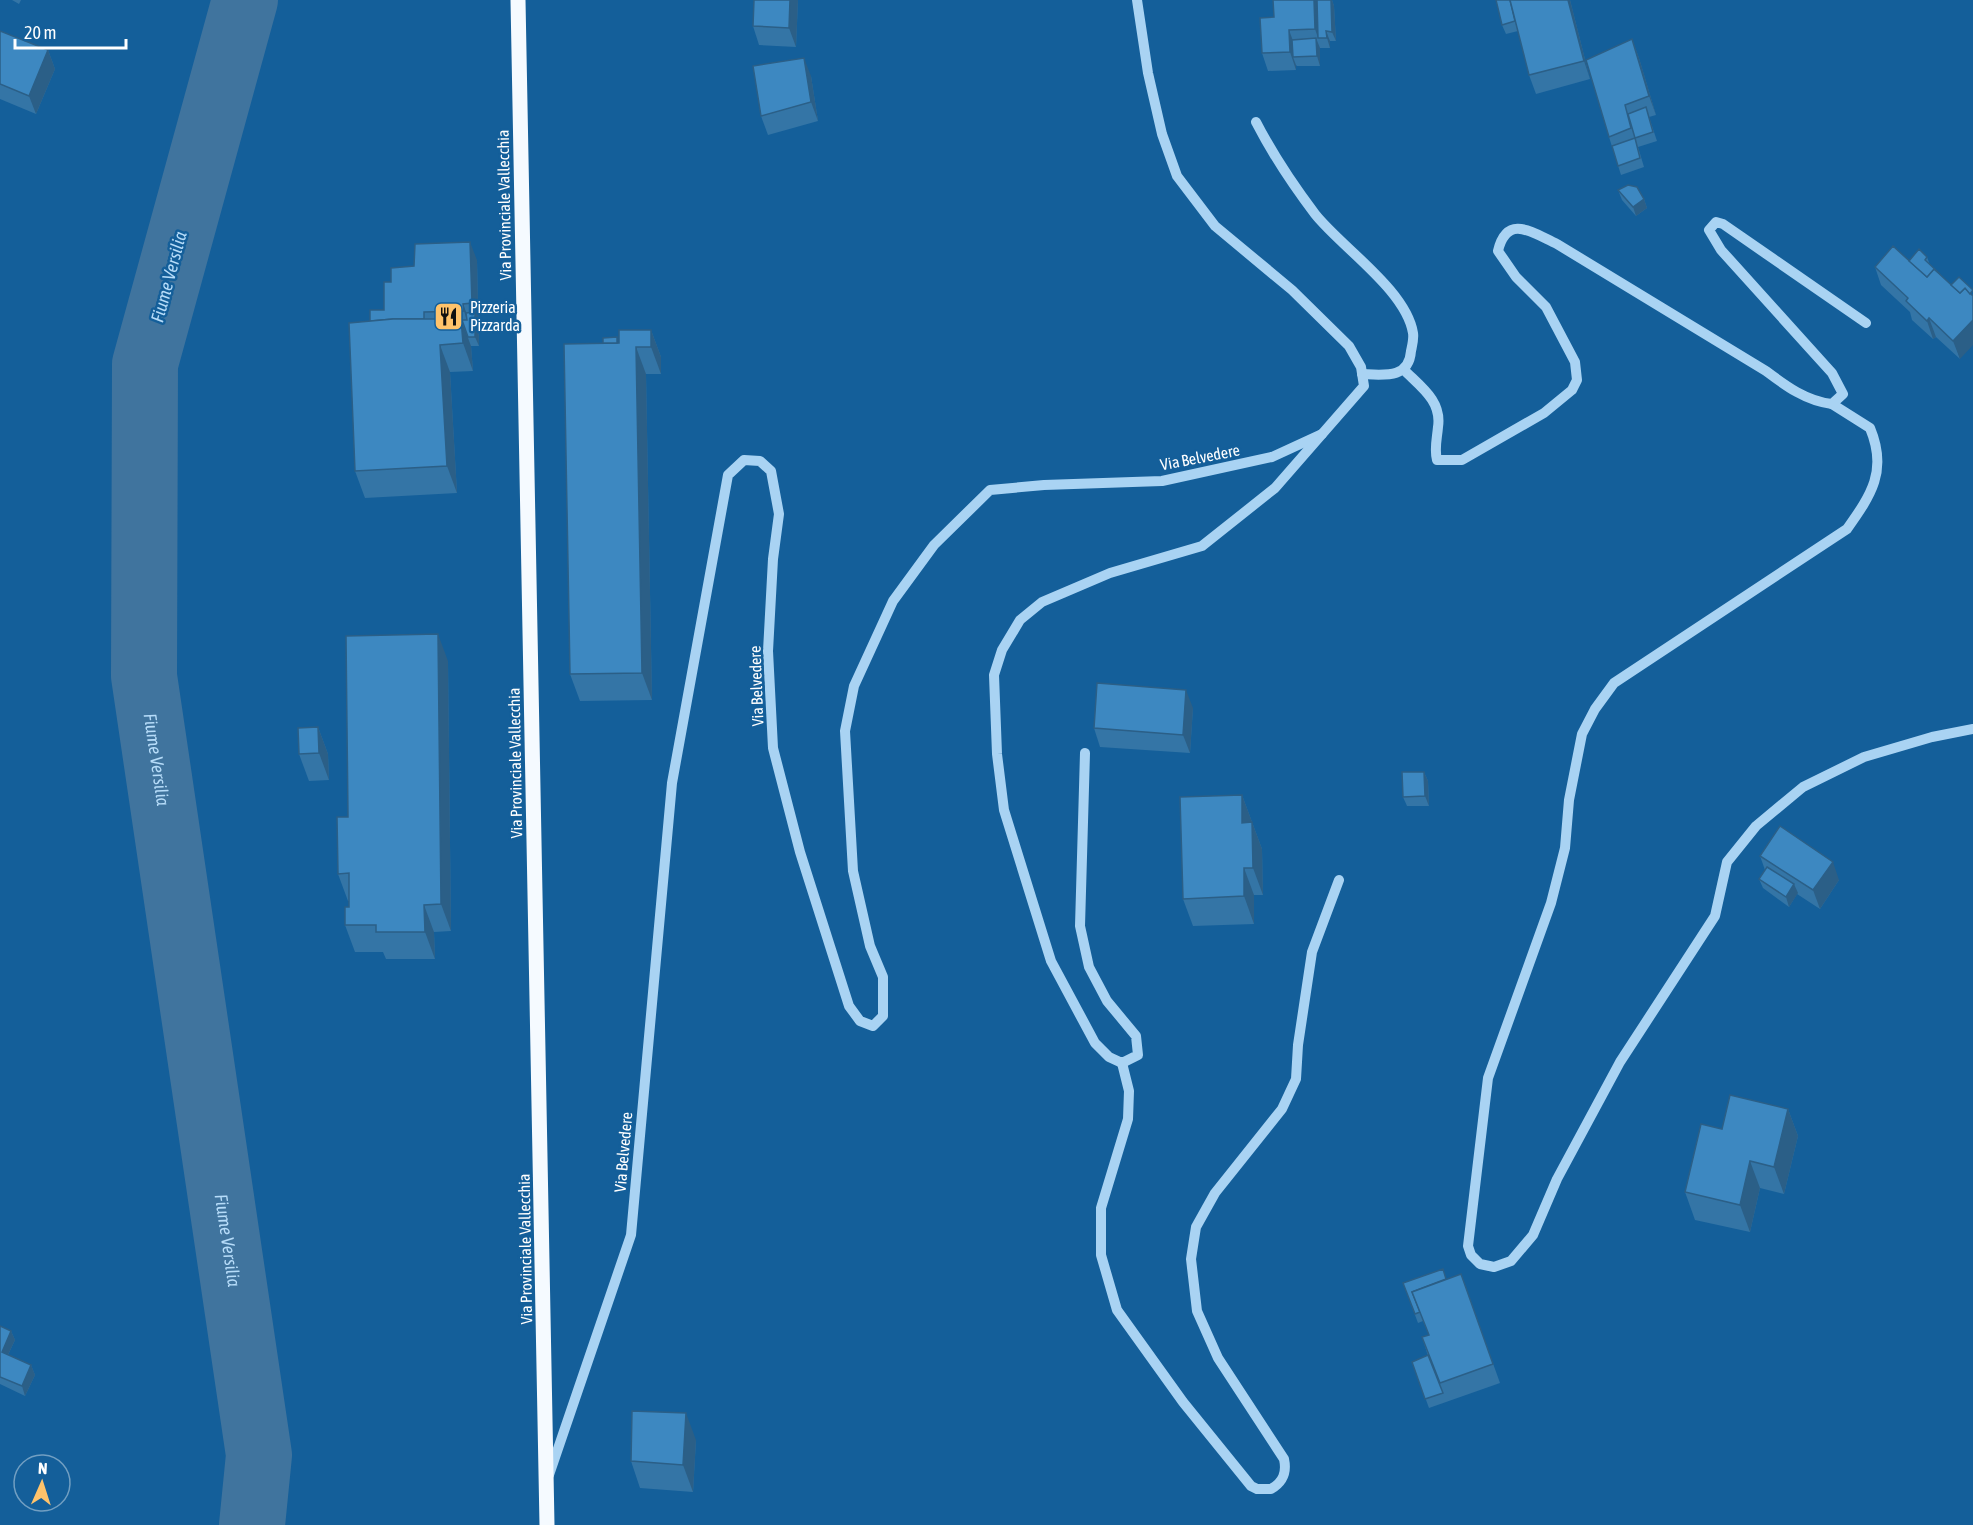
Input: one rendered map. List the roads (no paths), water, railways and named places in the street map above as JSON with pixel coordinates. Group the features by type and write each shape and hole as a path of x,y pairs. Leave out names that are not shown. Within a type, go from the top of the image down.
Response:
{"main road":[{"name":"Via Provinciale Vallecchia","path":"518,0 547,1525"}],"lane":[{"path":"1122,1063 1109,1057 1095,1043 1051,961 1004,810 997,754 994,675 1002,650 1020,620 1042,602 1110,573 1202,546 1275,488 1364,386 1361,367 1349,346 1292,290 1215,226 1177,176 1162,134 1148,73 1137,0"},
{"path":"1256,122 1274,158 1317,216 1373,272 1405,312 1413,334 1410,363 1404,370 1391,376 1362,374"},
{"path":"1832,404 1843,394 1832,373 1721,250 1709,230 1712,225 1716,222 1724,224 1866,323"},
{"path":"1404,370 1432,398 1440,414 1435,451 1437,460 1462,460 1544,413 1572,390 1577,380 1575,362 1546,307 1516,277 1498,250 1502,237 1510,229 1520,228 1557,244 1766,371 1791,390 1818,402 1832,404 1870,428 1878,460 1873,491 1847,530 1726,612 1614,683 1595,709 1582,734 1569,800 1565,848 1551,903 1488,1078 1468,1246 1471,1255 1480,1264 1494,1267 1511,1261 1533,1235 1557,1179 1620,1062 1715,916 1727,862 1756,826 1803,787 1864,757 1932,737 1973,729"},
{"name":"Via Belvedere","path":"547,1481 631,1235 672,783 728,475 744,460 760,461 771,471 779,514 773,559 768,651 773,748 800,852 849,1006 860,1021 873,1026 883,1016 883,977 870,946 853,871 845,731 854,686 892,601 927,554 990,490 1044,485 1162,481 1272,457 1322,434"},
{"path":"1085,753 1080,926 1089,967 1107,1001 1136,1036 1138,1055 1122,1063"},
{"path":"1122,1063 1129,1091 1128,1119 1101,1208 1101,1255 1118,1310 1183,1402 1251,1486 1271,1490 1282,1480 1286,1466 1284,1459 1218,1358 1197,1311 1191,1259 1196,1227 1205,1210 1215,1193 1282,1109 1296,1079 1298,1045 1312,952 1339,880"}],"waterway":[{"name":"Fiume Versilia","path":"245,0 145,364 144,676 259,1455 252,1525"}],"place":[{"name":"Pizzeria Pizzarda","path":"449,316"}]}
